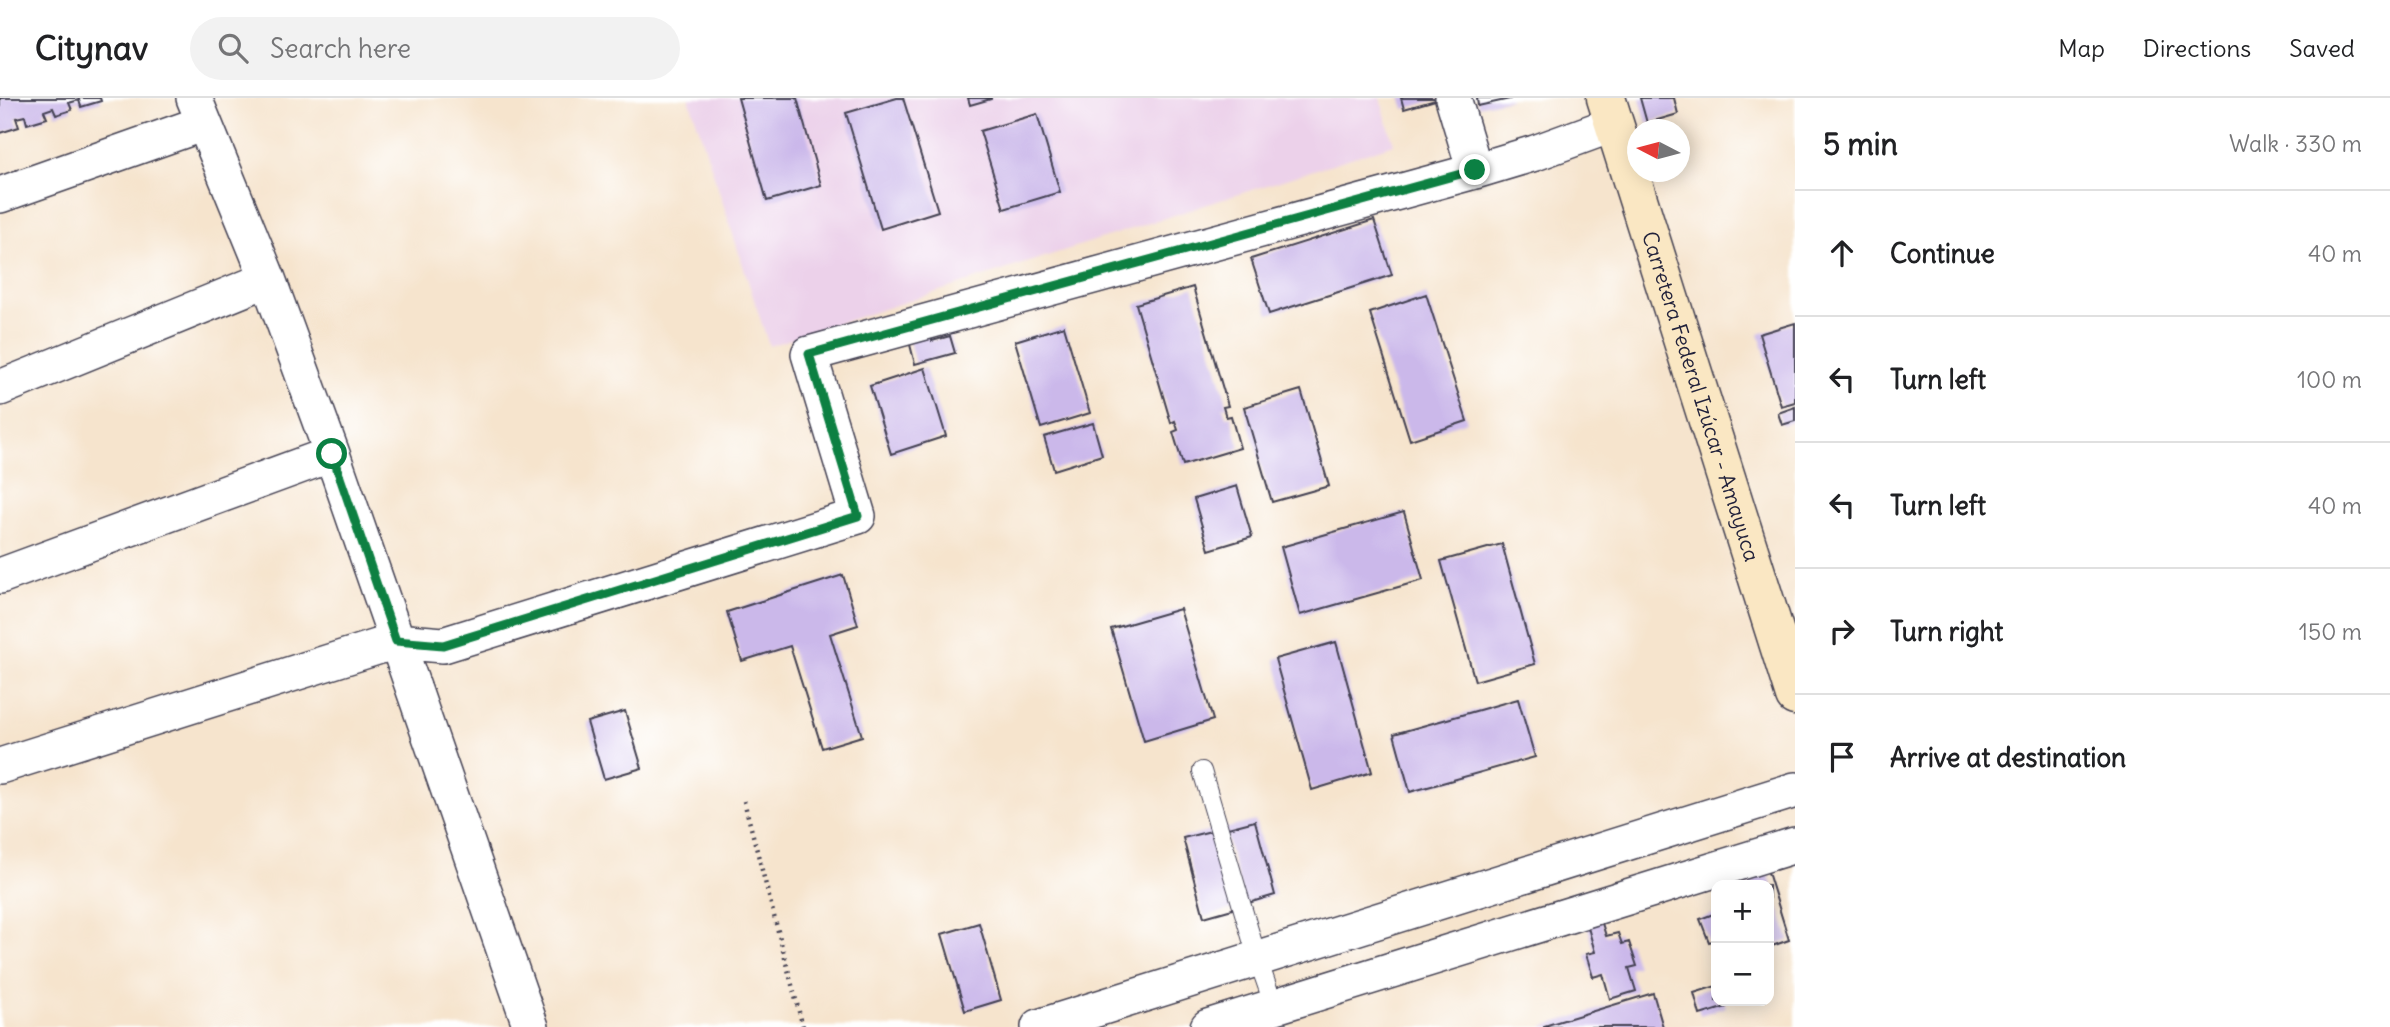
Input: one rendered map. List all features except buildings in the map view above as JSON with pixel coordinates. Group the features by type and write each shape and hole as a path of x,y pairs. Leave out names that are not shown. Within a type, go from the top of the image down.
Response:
{"main road":[{"name":"Carretera Federal Izúcar - Amayuca","path":"1610,111 1795,696"}],"street":[{"path":"1453,98 1475,170"},
{"path":"0,195 199,110 268,279 332,454 531,1027"},
{"path":"0,766 396,641 443,645 858,516 809,354 1535,153 1610,111"},
{"path":"0,388 268,279"},
{"path":"0,576 332,454"},
{"path":"1039,1027 1795,790"},
{"path":"1208,1027 1795,845"},
{"path":"1590,854 1604,904"}],"lane":[{"path":"1202,771 1274,1006"}],"path":[{"path":"744,800 803,1027"}],"shaded area":[{"path":"689,98 1380,98 1394,144 769,346"}],"route":[{"path":"332,454 396,641 443,645 858,516 809,354 1475,170"}]}
